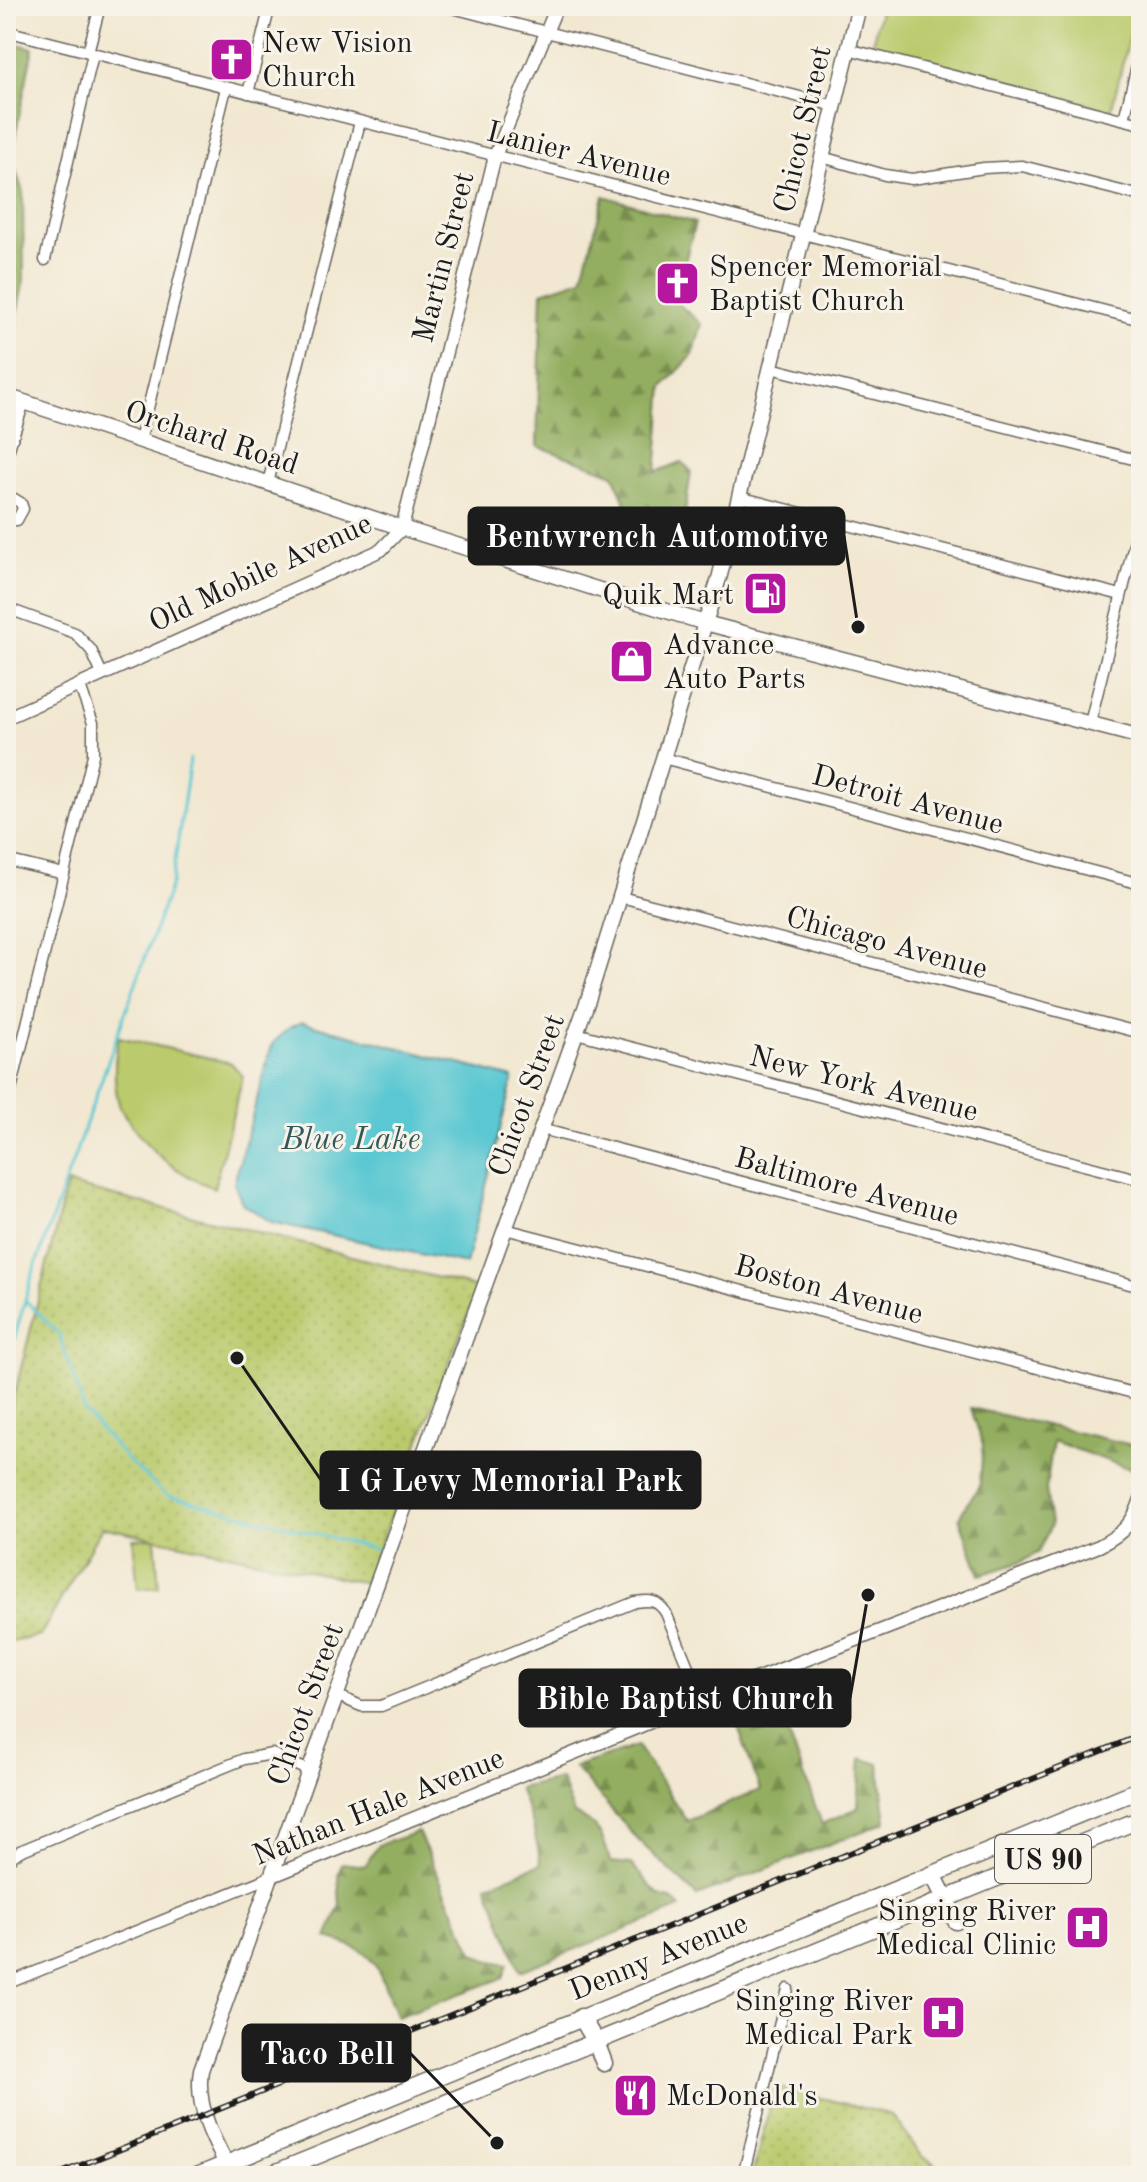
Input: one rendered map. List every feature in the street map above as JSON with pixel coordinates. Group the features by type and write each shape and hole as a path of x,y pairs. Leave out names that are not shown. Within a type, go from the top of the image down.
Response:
{"main road":[{"name":"Chicot Street","path":"230,2170 204,2115 198,2083 207,2048 576,1033 621,897 705,623 739,497 859,6"},
{"name":"Orchard Road","path":"6,396 402,528"},
{"name":"Old Mobile Avenue","path":"402,528 705,623 1141,737"},
{"name":"Denny Avenue","path":"197,2176 230,2170 581,2017 1141,1789"},
{"name":"US 90","path":"267,2176 1141,1819"},
{"path":"933,1874 956,1921"},
{"path":"581,2017 604,2063"}],"street":[{"path":"45,260 100,6"},
{"path":"248,93 270,6"},
{"path":"445,6 835,106"},
{"name":"Martin Street","path":"402,528 495,156 557,6"},
{"name":"Lanier Avenue","path":"6,31 1141,320"},
{"path":"848,49 1141,124"},
{"path":"1124,119 1141,50"},
{"path":"140,441 226,88"},
{"path":"268,483 360,122"},
{"path":"822,157 885,175 912,179 928,179 984,168 1022,166 1141,196"},
{"path":"771,368 1141,461"},
{"path":"6,458 24,402"},
{"path":"6,494 19,501 23,509 17,520 6,520"},
{"path":"739,497 1121,595"},
{"path":"1090,723 1141,516"},
{"name":"Old Mobile Avenue","path":"6,718 381,550 402,528"},
{"path":"6,608 75,633 91,650 102,674"},
{"path":"6,1110 93,755 93,723 79,684"},
{"name":"Detroit Avenue","path":"663,758 1141,884"},
{"path":"6,860 64,874"},
{"name":"Chicago Avenue","path":"621,897 1141,1033"},
{"name":"New York Avenue","path":"576,1033 1141,1180"},
{"name":"Baltimore Avenue","path":"541,1129 1141,1287"},
{"name":"Boston Avenue","path":"505,1229 1141,1395"},
{"name":"Nathan Hale Avenue","path":"7,1983 702,1701 1086,1551 1124,1531 1134,1518 1141,1499"},
{"path":"336,1695 361,1706 381,1706 635,1602 656,1602 672,1625 702,1701"},
{"path":"6,1861 20,1851 244,1759 272,1754 309,1771"},
{"path":"743,2176 788,1989"}],"green space":[{"path":"881,6 1137,6 1111,111 872,45"},
{"path":"6,41 33,48 11,156 23,192 24,280 6,369"},
{"path":"604,196 695,223 675,301 702,324 693,355 663,387 656,472 682,462 691,471 681,541 625,503 614,474 537,446 542,292 582,279"},
{"path":"119,1037 231,1063 243,1076 214,1188 179,1171 158,1155 123,1113 115,1079"},
{"path":"67,1184 478,1288 365,1583 102,1527 40,1636 6,1643 6,1428"},
{"path":"971,1408 1141,1447 1138,1472 1053,1441 1046,1489 1051,1525 1039,1552 1021,1562 980,1575 959,1517 980,1484 983,1445"},
{"path":"155,1538 159,1587 138,1589 133,1539"},
{"path":"771,1686 822,1824 858,1808 861,1758 879,1764 886,1822 697,1896 638,1840 574,1767 637,1746 687,1821 760,1790 729,1700"},
{"path":"561,1779 574,1814 599,1832 610,1862 631,1864 659,1896 673,1900 681,1908 520,1971 487,1885 541,1864 533,1825 519,1788"},
{"path":"418,1832 473,1952 487,1960 508,1964 503,1978 397,2017 380,1975 368,1956 345,1943 327,1938 340,1905 338,1875 342,1863 365,1866 378,1845"},
{"path":"775,2087 892,2115 922,2156 953,2176 752,2176"}],"water":[{"name":"Blue Lake","path":"301,1022 513,1078 466,1264 271,1222 242,1203 234,1183 272,1044 289,1028"}],"waterway":[{"path":"6,1368 32,1276 172,881 190,759"},
{"path":"26,1301 59,1334 85,1412 128,1461 166,1495 378,1550"}],"railway":[{"path":"54,2176 1141,1735"}],"place":[{"name":"New Vision Church","path":"231,59"},
{"name":"Spencer Memorial Baptist Church","path":"678,283"},
{"name":"Quik Mart","path":"765,594"},
{"name":"Bentwrench Automotive","path":"858,627"},
{"name":"Advance Auto Parts","path":"632,661"},
{"name":"I G Levy Memorial Park","path":"237,1358"},
{"name":"Bible Baptist Church","path":"868,1595"},
{"name":"Singing River Medical Clinic","path":"1087,1927"},
{"name":"Singing River Medical Park","path":"944,2017"},
{"name":"McDonald's","path":"635,2095"},
{"name":"Taco Bell","path":"497,2143"}]}
